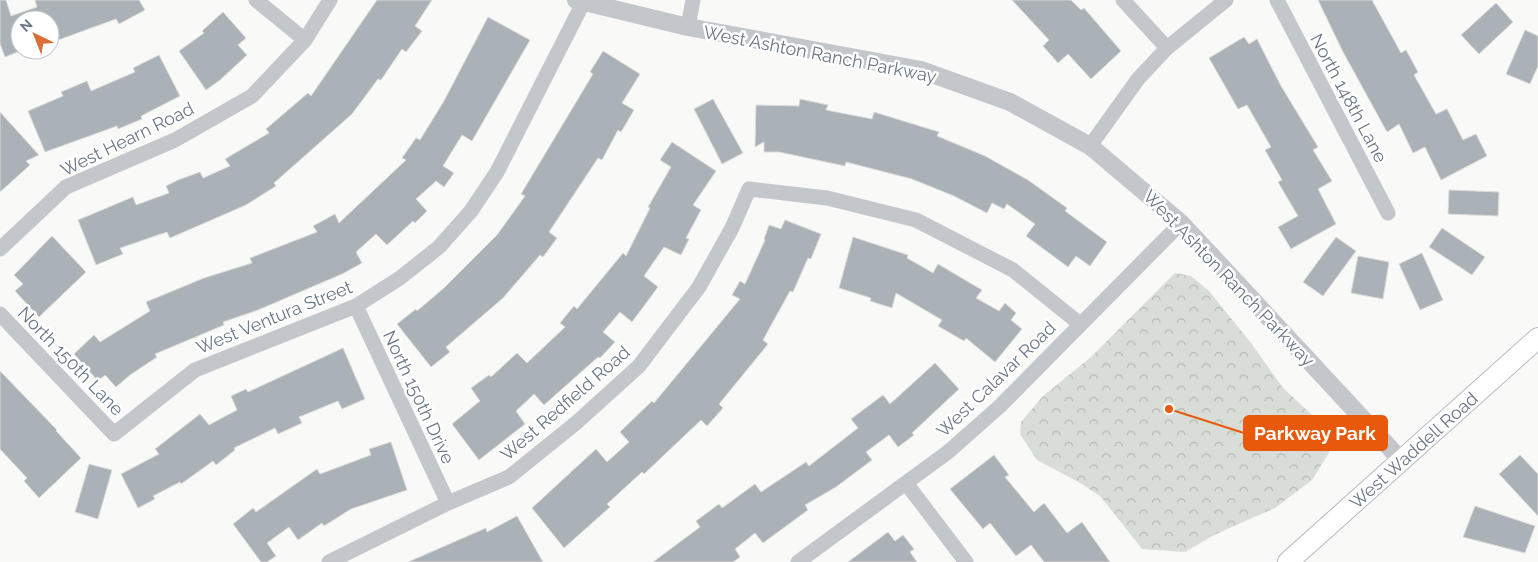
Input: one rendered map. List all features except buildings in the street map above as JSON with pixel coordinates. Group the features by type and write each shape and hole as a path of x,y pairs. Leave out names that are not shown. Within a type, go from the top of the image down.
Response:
{"main road":[{"name":"West Waddell Road","path":"1288,562 1538,338"}],"street":[{"path":"256,0 305,40"},
{"name":"West Hearn Road","path":"0,249 66,187 176,140 252,96 305,40 330,0"},
{"path":"688,27 693,0"},
{"path":"1123,0 1167,48"},
{"path":"1090,146 1138,79 1167,48 1226,0"},
{"name":"North 148th Lane","path":"1277,0 1388,213"},
{"name":"West Ashton Ranch Parkway","path":"580,1 688,27 920,70 1010,102 1090,146 1181,223 1401,460"},
{"name":"West Ventura Street","path":"114,434 195,370 356,306 400,278 431,253 471,211 497,172 580,1"},
{"name":"West Redfield Road","path":"329,562 448,504 509,477 576,423 639,366 699,287 732,228 749,189 827,198 916,220 1013,270 1080,324"},
{"name":"West Calavar Road","path":"798,562 948,452 999,407 1181,223"},
{"name":"North 150th Drive","path":"356,306 448,504"},
{"name":"North 150th Lane","path":"0,314 114,434"},
{"path":"906,483 966,562"}],"green space":[{"path":"1175,273 1191,276 1209,291 1251,343 1283,388 1327,429 1332,443 1330,451 1312,480 1275,508 1216,534 1185,552 1142,549 1101,497 1082,484 1037,460 1020,434 1021,422 1043,396 1090,358"}],"place":[{"name":"Parkway Park","path":"1169,409"}]}
